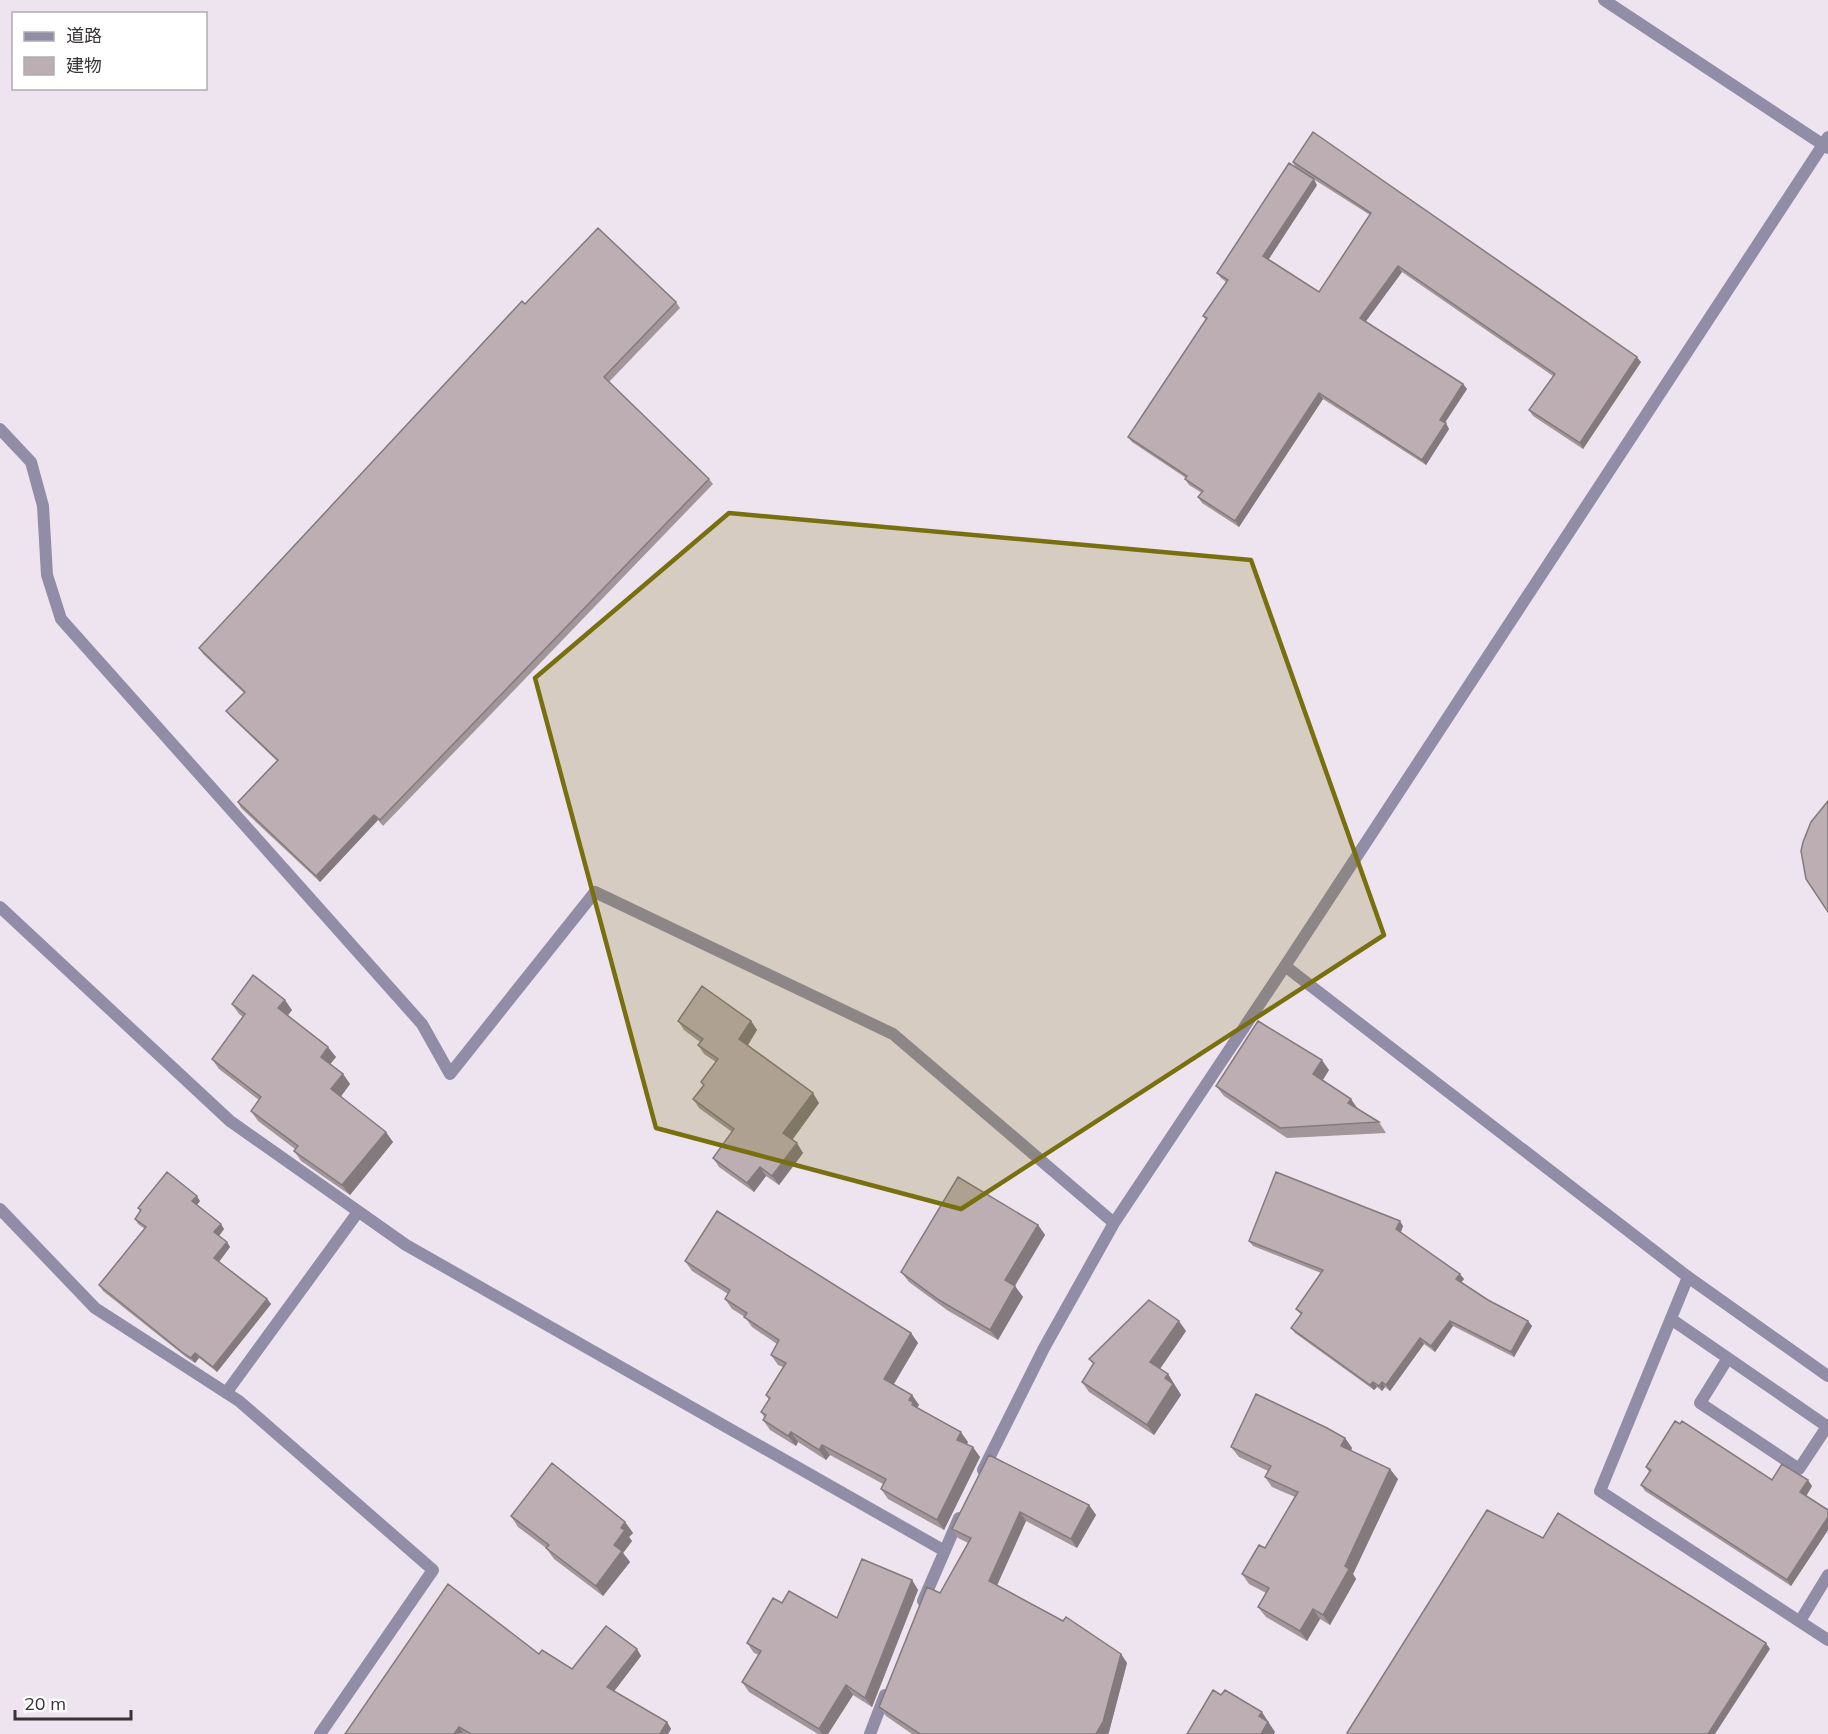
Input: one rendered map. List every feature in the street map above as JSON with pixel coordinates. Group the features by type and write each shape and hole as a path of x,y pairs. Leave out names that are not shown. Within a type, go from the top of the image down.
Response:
{"street":[{"path":"975,1486 1044,1348 1114,1222 1826,143 1604,0"},
{"path":"0,429 31,462 43,506 47,575 61,619 422,1024 450,1074 595,892 893,1034 1114,1222"},
{"path":"0,907 230,1121 406,1245 944,1550"},
{"path":"1285,966 1688,1277 1828,1376"},
{"path":"0,1209 95,1308 226,1393 433,1570 320,1734"},
{"path":"226,1393 358,1212"},
{"path":"1688,1277 1600,1491 1828,1640"},
{"path":"1671,1319 1828,1426 1799,1469 1700,1403 1728,1358"},
{"path":"917,1615 944,1550 965,1508"},
{"path":"1800,1621 1828,1575"},
{"path":"870,1734 891,1680"}],"highlighted area":[{"path":"729,513 1251,560 1384,935 961,1209 656,1128 535,678"}],"building":[{"path":"1313,132 1637,357 1580,443 1529,410 1555,374 1398,266 1360,318 1463,384 1440,420 1446,423 1422,460 1319,393 1235,521 1198,497 1203,491 1185,479 1187,476 1128,437 1207,318 1203,316 1228,280 1217,273 1289,163 1314,179 1263,256 1319,292 1371,213 1293,162"},
{"path":"598,228 676,302 604,377 709,479 380,820 374,815 316,876 238,802 278,760 226,711 245,692 199,648 522,301 525,304"},
{"path":"1828,801 1828,912 1806,879 1801,851 1811,822"},
{"path":"253,975 285,1000 278,1008 328,1047 321,1057 343,1074 331,1089 386,1132 342,1185 294,1151 298,1146 251,1111 261,1097 212,1059 245,1014 232,1004"},
{"path":"702,986 751,1021 739,1039 813,1093 783,1133 797,1143 772,1176 760,1167 747,1183 713,1158 734,1129 693,1099 704,1085 701,1082 718,1059 698,1045 703,1039 678,1021"},
{"path":"1258,1021 1322,1060 1313,1074 1351,1099 1348,1103 1379,1122 1280,1128 1216,1086"},
{"path":"167,1172 197,1196 192,1201 221,1224 214,1232 227,1242 214,1258 267,1299 213,1367 195,1353 191,1358 182,1352 99,1285 146,1227 135,1219 141,1210 138,1208"},
{"path":"1276,1172 1400,1221 1396,1229 1460,1274 1456,1279 1488,1300 1528,1321 1511,1352 1450,1321 1431,1346 1420,1338 1386,1385 1382,1382 1379,1386 1373,1382 1370,1385 1291,1328 1302,1313 1296,1309 1323,1270 1249,1241"},
{"path":"958,1177 1038,1225 1005,1280 1015,1286 990,1330 939,1300 901,1272"},
{"path":"717,1211 911,1333 884,1379 912,1395 909,1400 913,1402 912,1405 961,1432 957,1440 973,1447 937,1520 881,1489 886,1479 822,1445 819,1450 791,1432 788,1436 763,1420 766,1415 761,1412 770,1398 766,1395 786,1363 771,1355 779,1340 744,1317 747,1313 725,1299 730,1290 685,1261"},
{"path":"1149,1300 1179,1321 1150,1362 1168,1374 1165,1378 1173,1384 1147,1425 1082,1382 1094,1363 1089,1359"},
{"path":"1256,1394 1345,1438 1341,1446 1390,1469 1345,1566 1349,1569 1323,1615 1313,1609 1300,1631 1258,1607 1269,1588 1242,1574 1259,1545 1265,1548 1298,1492 1265,1477 1271,1466 1231,1447"},
{"path":"1675,1421 1680,1424 1682,1421 1772,1480 1782,1464 1808,1480 1800,1492 1828,1510 1828,1517 1787,1580 1641,1485 1651,1470 1646,1467"},
{"path":"989,1455 1089,1505 1071,1539 1020,1512 989,1581 1063,1621 1066,1617 1121,1654 1103,1722 1096,1734 920,1734 879,1707 927,1587 940,1593 971,1538 952,1529"},
{"path":"552,1463 625,1522 621,1528 625,1530 614,1545 622,1551 596,1586 546,1548 549,1545 511,1516"},
{"path":"1487,1510 1543,1538 1558,1513 1766,1643 1708,1734 1347,1733"},
{"path":"862,1559 912,1580 865,1698 846,1685 819,1729 742,1682 761,1651 747,1643 773,1598 782,1603 789,1591 837,1618"},
{"path":"448,1584 539,1654 542,1650 572,1669 606,1626 637,1649 607,1687 667,1722 660,1734 471,1734 459,1727 454,1734 345,1734"},
{"path":"1213,1690 1221,1695 1225,1690 1262,1712 1259,1716 1268,1722 1261,1734 1187,1734"}]}
